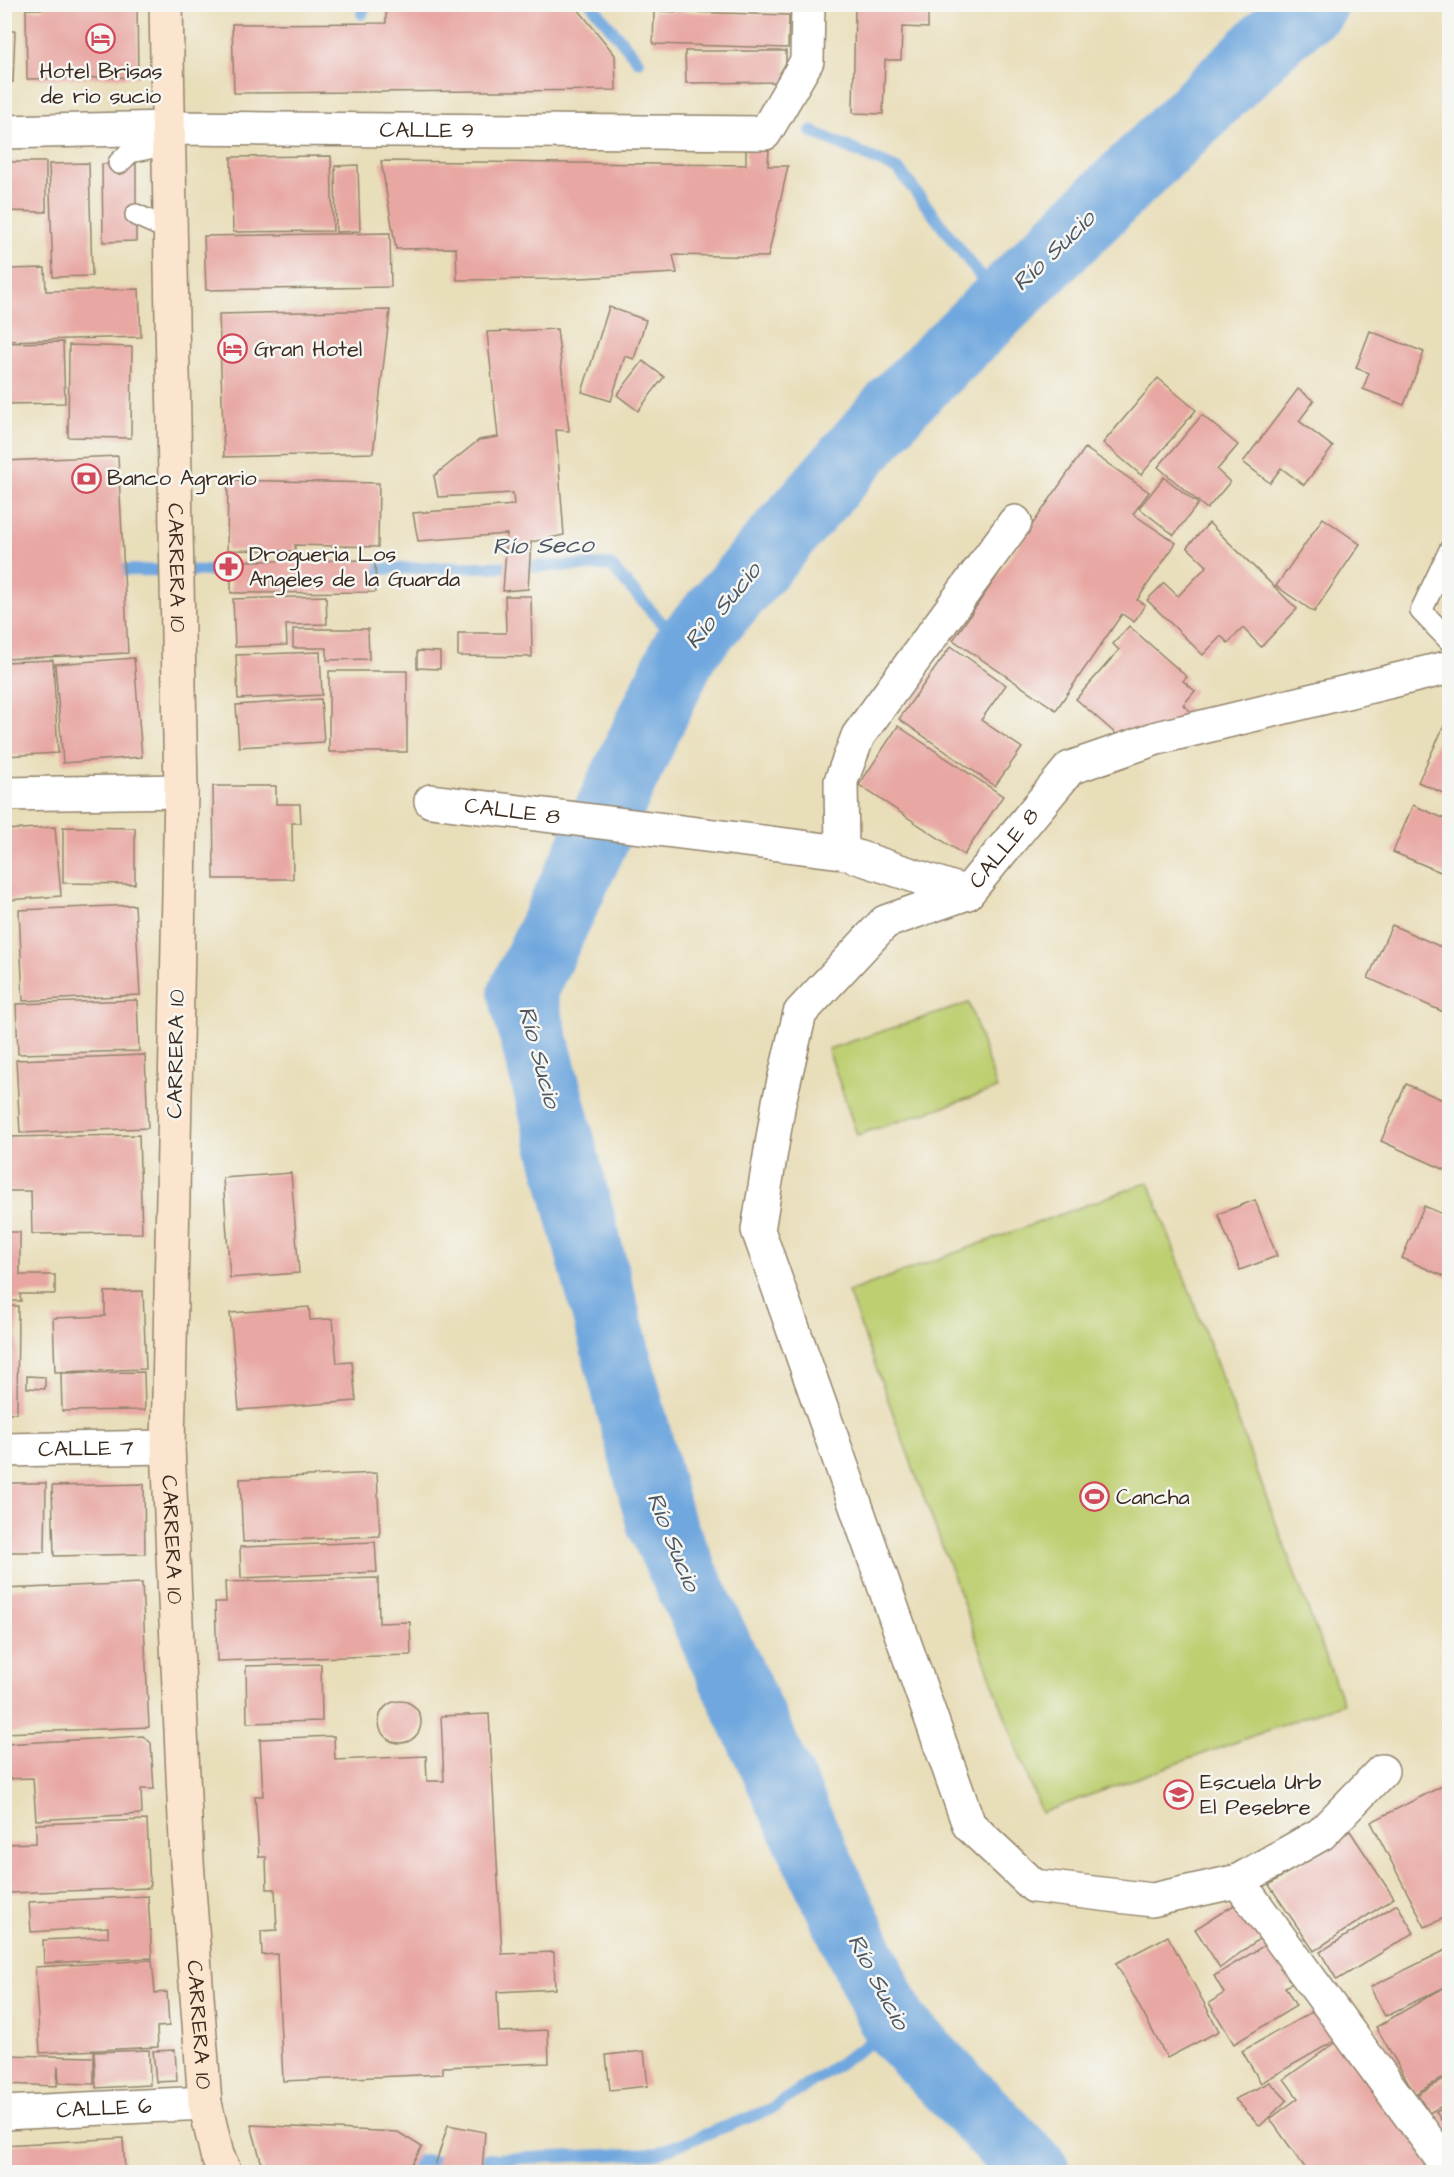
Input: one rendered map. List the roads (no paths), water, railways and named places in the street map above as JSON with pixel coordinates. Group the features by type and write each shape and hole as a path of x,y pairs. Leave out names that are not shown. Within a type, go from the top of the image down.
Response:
{"main road":[{"name":"CARRERA 10","path":"166,4 181,791 168,1447 187,1862 204,2103 217,2154 225,2172"}],"street":[{"name":"CALLE 9","path":"4,132 110,129 169,136 765,133 807,61 808,4"},
{"path":"842,852 841,781 858,736 1015,522"},
{"name":"CALLE 8","path":"431,801 842,852 967,893 1070,768 1157,738 1449,667"},
{"path":"4,794 181,791"},
{"path":"967,893 885,922 800,1012 779,1102 758,1230 969,1825 1034,1886 1152,1900 1238,1881 1321,1834 1382,1771"},
{"name":"CALLE 7","path":"4,1450 168,1447"},
{"path":"1238,1881 1449,2170"},
{"name":"CALLE 6","path":"4,2113 204,2103"}],"lane":[{"path":"136,215 170,230"},
{"path":"1449,550 1421,611 1449,641"}],"waterway":[{"path":"362,14 366,4"},
{"path":"591,4 638,61"},
{"name":"Río Sucio","path":"1036,2172 895,2026 660,1522 522,993 685,649 901,400 1281,30 1314,4"},
{"path":"811,131 899,170 1001,303"},
{"name":"Río Seco","path":"360,569 610,565 685,649"},
{"name":"Río Seco","path":"108,570 246,571"},
{"path":"468,2160 657,2153 771,2109 895,2026"},
{"path":"399,2162 451,2160"}],"place":[{"name":"Hotel Brisas de rio sucio","path":"101,39"},
{"name":"Gran Hotel","path":"233,349"},
{"name":"Banco Agrario","path":"86,478"},
{"name":"Drogueria Los Angeles de la Guarda","path":"228,567"},
{"name":"Cancha","path":"1095,1497"},
{"name":"Escuela Urb El Pesebre","path":"1179,1795"}]}
